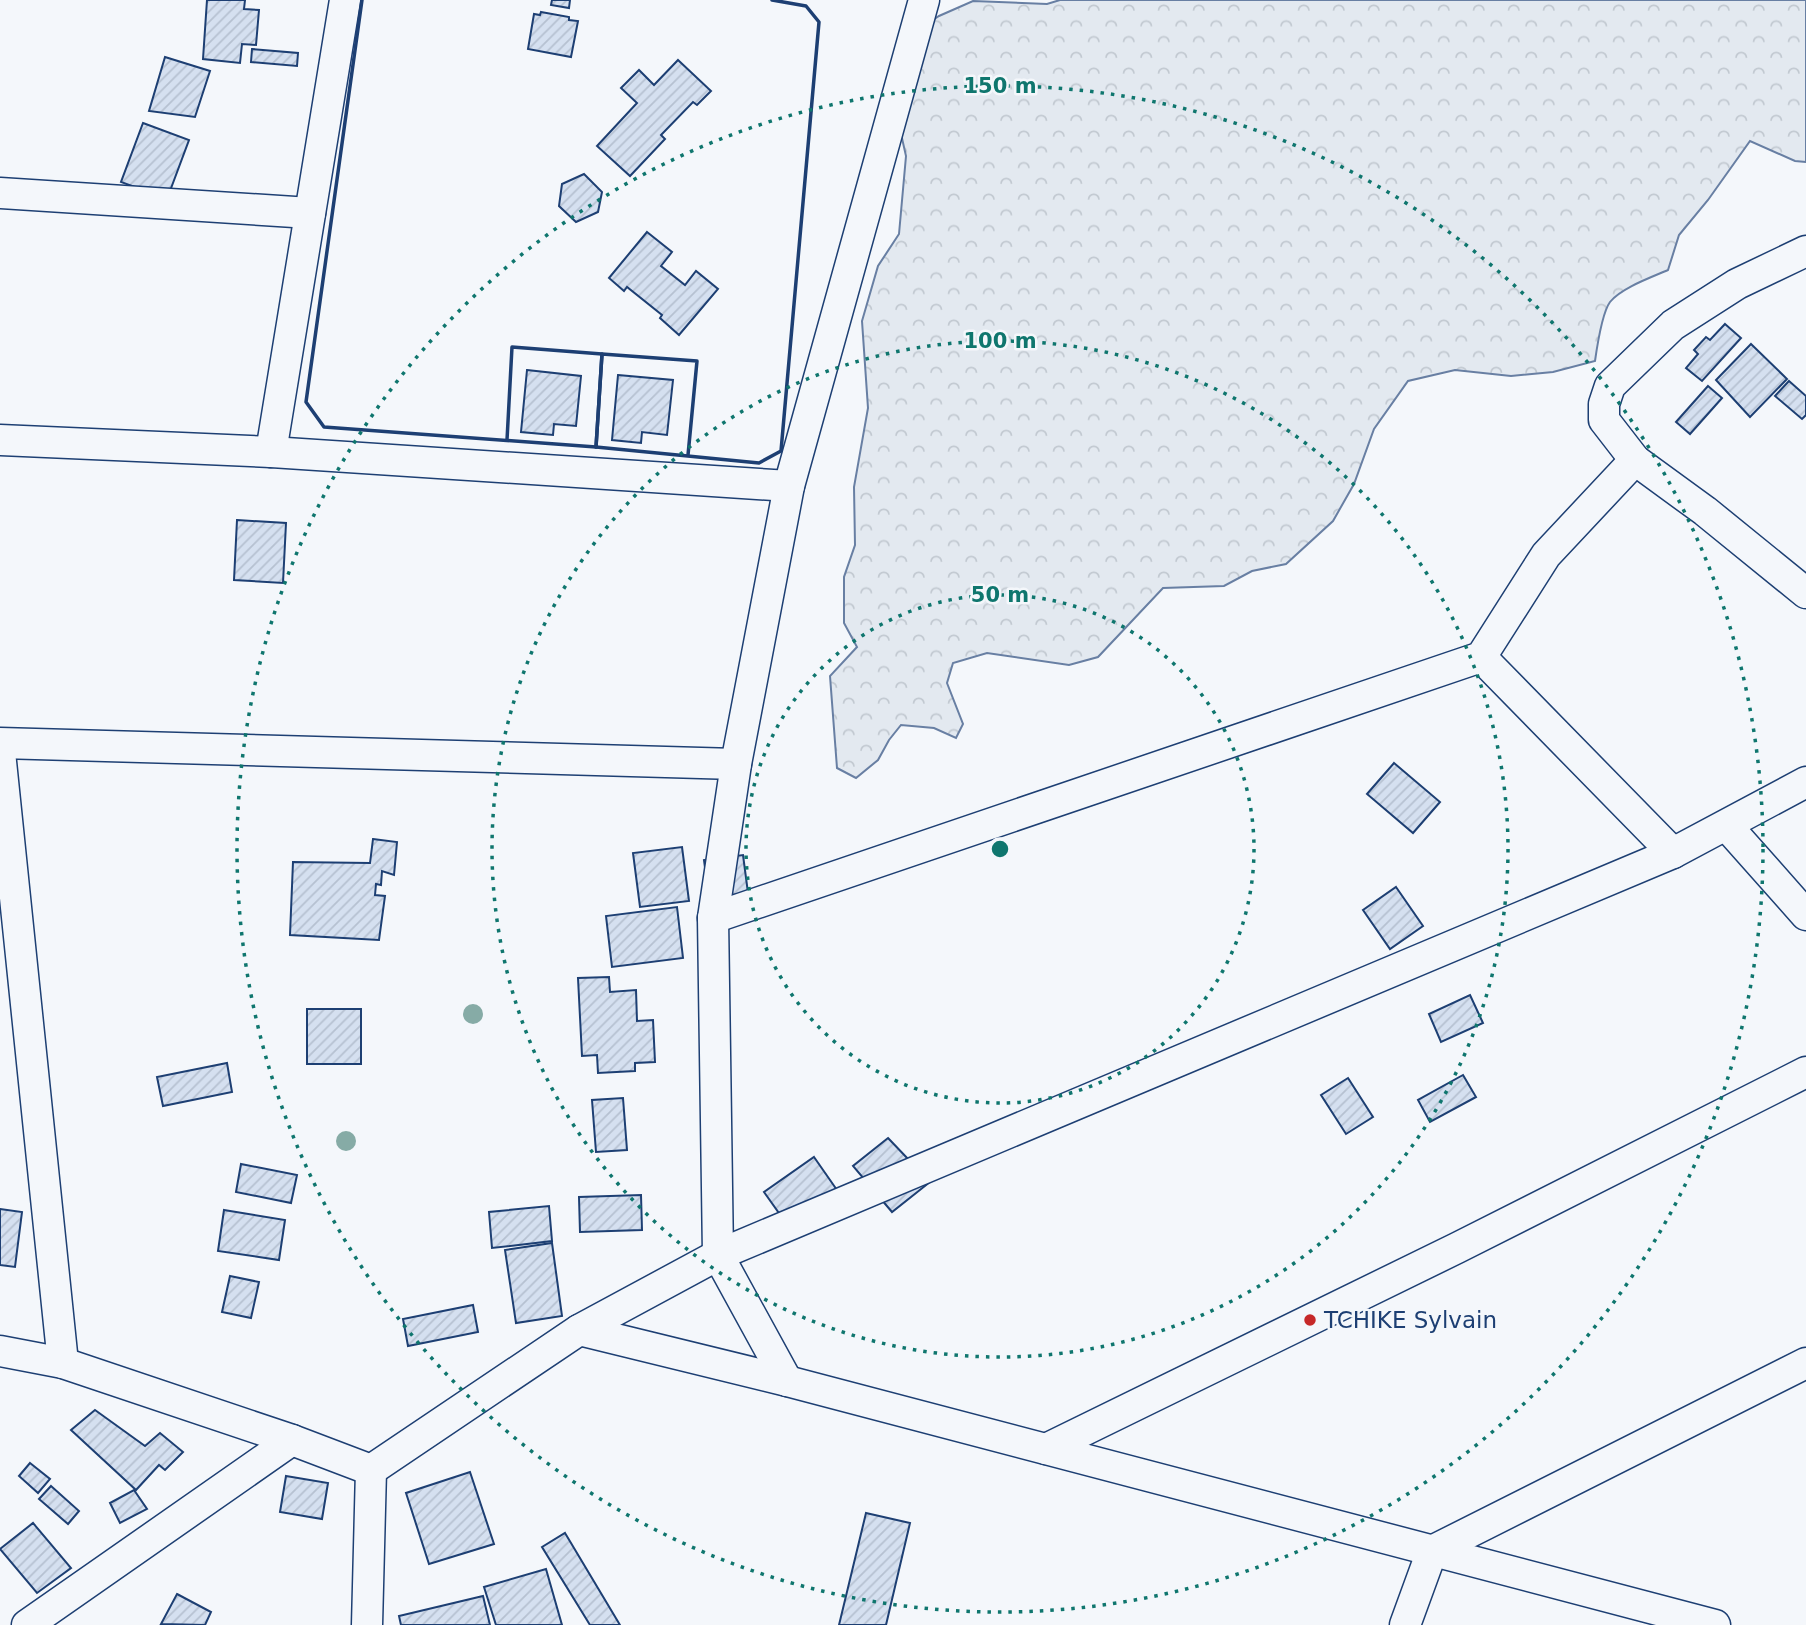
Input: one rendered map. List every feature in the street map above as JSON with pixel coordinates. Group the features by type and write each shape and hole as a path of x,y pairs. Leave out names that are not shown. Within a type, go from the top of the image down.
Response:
{"street":[{"path":"271,452 345,0"},
{"path":"787,1381 718,1255 713,918 736,764 789,486 924,0"},
{"path":"0,193 310,213"},
{"path":"1806,251 1737,284 1673,325 1609,386 1604,404 1604,420 1635,460 1705,511 1806,593"},
{"path":"0,440 271,452 789,486"},
{"path":"713,918 1480,657 1546,555 1635,460"},
{"path":"1480,657 1674,853"},
{"path":"0,743 736,764"},
{"path":"0,752 63,1363"},
{"path":"371,1470 579,1330 718,1255 1674,853 1806,782"},
{"path":"1727,826 1806,915"},
{"path":"1046,1449 1457,1248 1806,1072"},
{"path":"579,1330 787,1381 1700,1623"},
{"path":"0,1351 63,1363 292,1440 371,1470"},
{"path":"1405,1625 1432,1551 1806,1363"},
{"path":"27,1625 292,1440"},
{"path":"367,1625 371,1470"}],"green space":[{"path":"1060,0 1806,0 1806,162 1795,161 1750,141 1679,235 1668,270 1629,288 1610,302 1602,322 1595,361 1553,372 1511,376 1455,370 1408,381 1374,429 1354,484 1333,521 1286,564 1252,571 1224,586 1163,588 1098,657 1069,665 987,653 953,663 947,683 963,724 956,738 934,728 901,725 878,760 856,778 837,768 830,676 857,647 844,623 844,577 855,545 854,487 868,408 862,321 878,266 899,234 906,156 897,116 915,32 939,16 973,1 1047,4"}],"building":[{"path":"207,0 245,0 244,9 259,10 256,45 242,44 240,63 203,59"},
{"path":"552,0 570,0 569,8 551,5"},
{"path":"541,12 578,21 571,57 528,49 534,14 540,15"},
{"path":"252,49 298,53 297,66 251,62"},
{"path":"165,57 210,71 195,117 149,111"},
{"path":"678,60 711,91 697,105 693,102 661,135 665,139 630,176 597,146 637,103 621,88 639,70 654,85"},
{"path":"143,123 189,140 167,199 121,182"},
{"path":"584,174 602,192 598,212 576,222 559,206 562,184"},
{"path":"647,232 672,252 661,266 685,285 696,271 718,289 679,335 660,318 662,315 627,287 624,291 609,278"},
{"path":"1725,324 1741,338 1702,381 1686,368 1698,354 1694,350 1706,337 1710,340"},
{"path":"1751,344 1787,379 1750,417 1716,380"},
{"path":"527,370 581,376 576,426 554,424 553,435 521,432"},
{"path":"618,375 673,380 667,435 642,432 641,443 612,440"},
{"path":"1789,381 1806,396 1806,415 1802,419 1775,396"},
{"path":"1708,386 1722,398 1690,434 1676,422"},
{"path":"237,520 286,523 283,583 234,580"},
{"path":"1394,763 1440,802 1413,833 1367,794"},
{"path":"373,839 397,842 394,875 382,871 381,885 376,884 375,895 385,896 379,940 290,935 293,862 370,863"},
{"path":"682,847 689,901 640,907 633,853"},
{"path":"743,855 748,893 709,898 704,860"},
{"path":"1396,887 1423,926 1390,949 1363,910"},
{"path":"677,907 683,958 612,967 606,916"},
{"path":"609,977 610,992 636,990 637,1021 653,1020 655,1062 635,1063 635,1071 598,1073 597,1055 582,1056 578,978"},
{"path":"1470,995 1483,1023 1441,1042 1429,1014"},
{"path":"307,1009 361,1009 361,1064 307,1064"},
{"path":"227,1063 232,1092 163,1106 157,1077"},
{"path":"1463,1075 1476,1097 1430,1122 1418,1100"},
{"path":"1348,1078 1373,1117 1346,1134 1321,1095"},
{"path":"623,1098 627,1150 596,1152 592,1100"},
{"path":"888,1138 930,1182 892,1212 853,1166"},
{"path":"814,1157 846,1203 796,1237 764,1192"},
{"path":"241,1164 297,1175 291,1203 236,1192"},
{"path":"641,1195 642,1230 580,1232 579,1197"},
{"path":"549,1206 552,1241 492,1248 489,1212"},
{"path":"0,1209 22,1212 15,1267 0,1265"},
{"path":"224,1210 285,1220 279,1260 218,1251"},
{"path":"552,1243 562,1316 516,1323 505,1250"},
{"path":"230,1276 259,1282 251,1318 222,1312"},
{"path":"473,1305 478,1332 408,1346 403,1319"},
{"path":"95,1410 145,1446 160,1433 183,1452 165,1470 159,1465 136,1490 71,1430"},
{"path":"30,1463 50,1479 38,1493 19,1476"},
{"path":"470,1472 494,1544 429,1564 406,1493"},
{"path":"286,1476 328,1483 322,1519 280,1512"},
{"path":"51,1486 79,1511 68,1524 39,1499"},
{"path":"134,1490 147,1509 120,1523 110,1503"},
{"path":"866,1513 910,1523 886,1625 839,1625"},
{"path":"33,1523 71,1568 37,1593 0,1549"},
{"path":"565,1533 620,1625 590,1625 542,1547"},
{"path":"546,1569 562,1625 496,1625 484,1587"},
{"path":"177,1594 211,1612 205,1625 161,1624"},
{"path":"483,1596 490,1625 401,1625 399,1616"}],"wall":[{"path":"362,0 306,402 324,427 596,447 759,463 781,451 819,22 806,6 772,0"},
{"path":"507,440 512,347 602,354 596,447"},
{"path":"596,447 602,354 697,361 688,455"}],"place":[{"name":"TCHIKE Sylvain","path":"1310,1320"}]}
